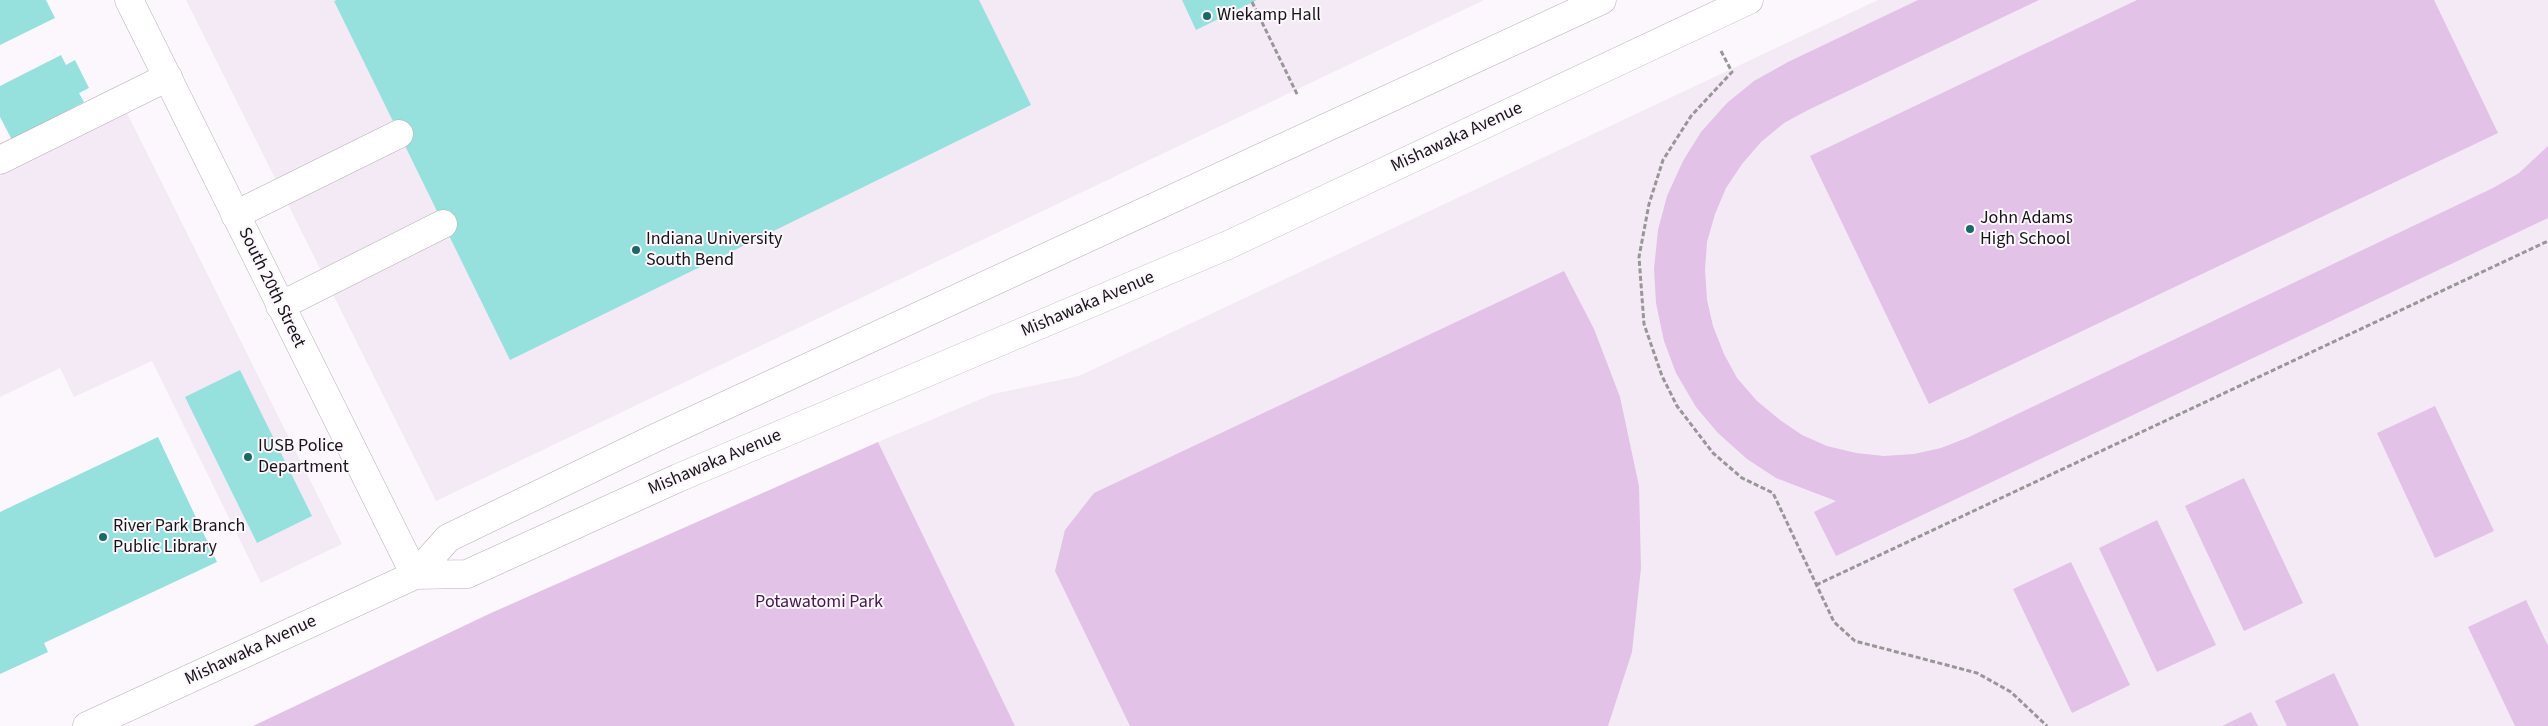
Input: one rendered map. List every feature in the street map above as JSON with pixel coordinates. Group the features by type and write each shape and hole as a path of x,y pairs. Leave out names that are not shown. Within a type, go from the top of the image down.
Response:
{"main road":[{"name":"South 20th Street","path":"129,0 415,575"},
{"name":"Mishawaka Avenue","path":"88,726 415,575 448,538 655,438 1602,0"},
{"name":"Mishawaka Avenue","path":"415,575 467,574 678,478 1228,245 1749,0"},
{"path":"0,160 168,78"},
{"path":"235,215 399,134"},
{"path":"280,306 443,224"}],"path":[{"path":"1252,2 1298,96"},
{"path":"1719,46 1732,72 1691,116 1662,160 1649,204 1639,256 1644,324 1662,376 1677,406 1720,459 1742,478 1773,493 1834,622 1855,641 1977,673 2011,692 2047,726"},
{"path":"1816,585 2548,241"}],"shaded area":[{"name":"Indiana University South Bend","path":"186,0 1484,0 436,501"},
{"name":"John Adams High School","path":"1878,0 2548,0 2548,726 1015,726 878,442 993,394 1079,376"},
{"path":"126,111 342,544 261,583 152,361 74,397 60,368 0,397 0,174"}],"green space":[{"path":"1918,0 2039,0 1784,123 1761,142 1742,164 1726,188 1715,214 1707,242 1705,270 1707,300 1713,326 1724,354 1737,378 1757,401 1780,420 1802,435 1827,446 1856,453 1884,456 1914,454 1941,448 1969,437 2493,188 2519,173 2548,146 2548,218 1836,556 1814,512 1836,501 1776,478 1747,459 1718,433 1696,407 1676,373 1664,341 1656,303 1654,269 1658,230 1667,196 1683,161 1701,132 1727,103 1754,81 1788,62"},
{"path":"2137,0 2434,0 2498,133 1929,404 1810,156"},
{"path":"1564,271 1594,329 1620,397 1639,486 1641,568 1632,652 1608,726 1130,726 1055,571 1065,530 1094,493"},
{"path":"2435,406 2494,531 2435,558 2377,433"},
{"name":"Potawatomi Park","path":"878,442 1015,726 253,726 491,613"},
{"path":"2244,478 2303,603 2244,631 2185,506"},
{"path":"2157,520 2216,645 2157,672 2099,548"},
{"path":"2071,562 2130,685 2072,713 2013,589"},
{"path":"2526,600 2548,646 2548,726 2515,726 2468,627"},
{"path":"2334,673 2359,726 2287,726 2275,701"},
{"path":"2251,712 2258,726 2222,726"}],"building":[{"path":"0,0 46,0 55,18 0,45"},
{"path":"979,0 1031,105 510,360 334,1"},
{"name":"Wiekamp Hall","path":"1182,0 1257,0 1196,30"},
{"path":"61,55 66,65 75,60 89,88 79,93 84,102 12,140 0,117 0,86"},
{"name":"IUSB Police Department","path":"240,370 312,516 257,543 185,397"},
{"name":"River Park Branch Public Library","path":"158,437 217,562 44,643 48,652 0,674 0,512"}],"place":[{"name":"Wiekamp Hall","path":"1207,16"},
{"name":"John Adams High School","path":"1970,229"},
{"name":"Indiana University South Bend","path":"636,250"},
{"name":"IUSB Police Department","path":"248,457"},
{"name":"River Park Branch Public Library","path":"103,537"}]}
